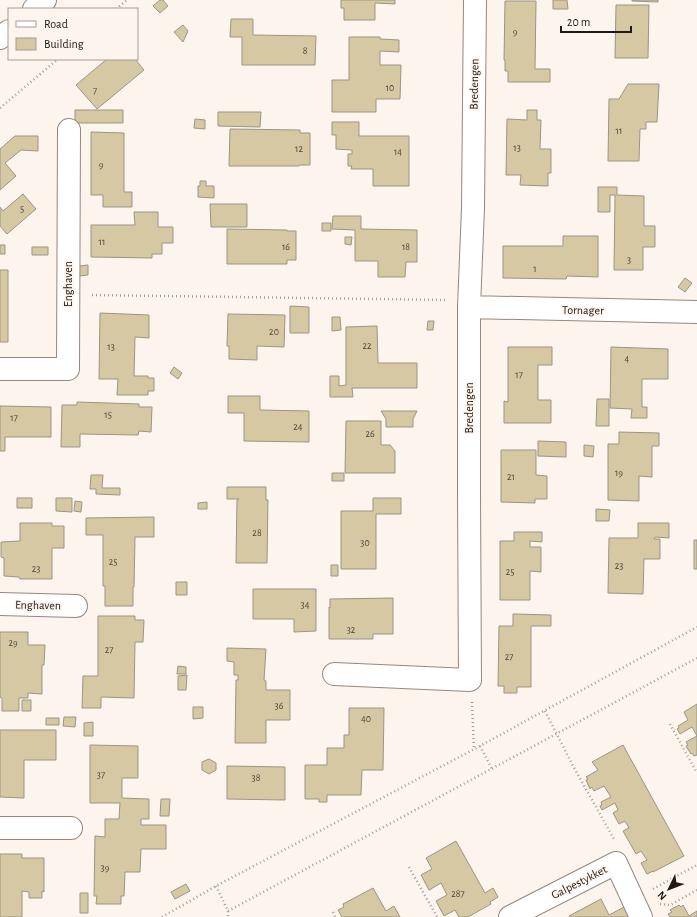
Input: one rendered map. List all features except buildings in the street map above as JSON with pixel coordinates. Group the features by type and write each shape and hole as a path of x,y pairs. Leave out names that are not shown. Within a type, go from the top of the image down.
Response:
{"street":[{"path":"35,8 45,0"},
{"name":"Bredengen","path":"470,680 469,307 473,208 475,0"},
{"path":"0,38 8,32"},
{"name":"Enghaven","path":"0,369 68,370 69,130"},
{"name":"Tornager","path":"469,307 697,312"},
{"name":"Enghaven","path":"0,604 76,606"},
{"path":"334,674 470,680"},
{"path":"0,828 71,828"},
{"name":"Galpestykket","path":"510,917 616,863 637,909"}],"path":[{"path":"117,8 127,0"},
{"path":"0,108 57,60"},
{"path":"68,294 456,300 469,307"},
{"path":"162,917 216,886 474,750 697,627"},
{"path":"228,911 697,658"},
{"path":"470,680 474,750"},
{"path":"545,711 572,764 620,851 616,863"},
{"path":"670,724 697,773"},
{"path":"480,746 492,769"},
{"path":"637,909 697,865"},
{"path":"409,867 437,917"},
{"path":"216,886 228,911 228,917"},
{"path":"637,909 670,905 697,890"},
{"path":"333,912 336,917"}]}
